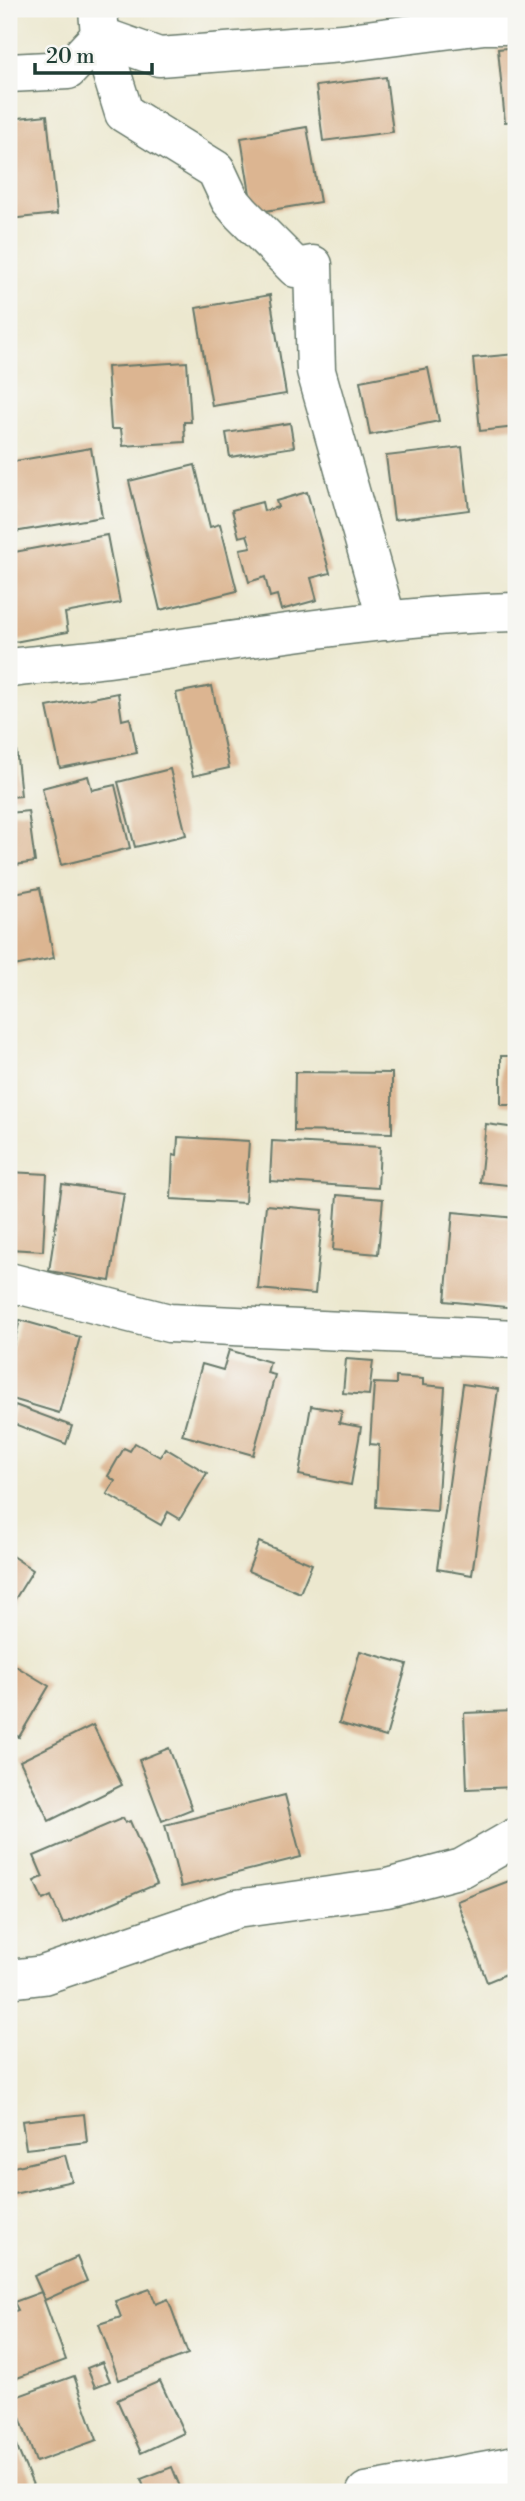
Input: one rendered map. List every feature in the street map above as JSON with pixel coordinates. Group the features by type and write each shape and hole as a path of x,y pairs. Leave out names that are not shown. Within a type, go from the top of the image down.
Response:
{"street":[{"path":"99,22 159,57 342,43 484,25 516,25"},
{"path":"9,73 68,70 99,22"},
{"path":"99,22 124,113 216,170 230,200 240,213 296,268 313,265 316,371 387,621"},
{"path":"9,668 107,658 449,613 516,612"},
{"path":"9,1282 169,1323 516,1339"},
{"path":"9,1979 43,1975 236,1909 387,1888 462,1868 516,1838"},
{"path":"366,2492 423,2488 516,2465"}],"building":[{"path":"516,47 516,121 505,122 498,49"},
{"path":"386,77 393,132 323,141 316,86"},
{"path":"47,115 57,214 9,219 9,119"},
{"path":"307,127 320,202 253,213 241,138"},
{"path":"270,295 286,394 212,406 196,308"},
{"path":"516,354 516,427 480,431 473,358"},
{"path":"187,362 191,422 184,422 185,442 123,446 121,429 111,429 107,367"},
{"path":"428,368 439,421 370,435 360,381"},
{"path":"290,423 294,447 230,457 226,433"},
{"path":"462,447 469,510 394,520 386,456"},
{"path":"91,448 102,517 14,532 9,504 9,462"},
{"path":"195,465 210,527 220,524 237,591 160,610 129,481"},
{"path":"307,492 330,573 311,578 317,600 281,610 277,595 270,597 265,577 249,582 240,549 251,547 247,535 239,537 232,510 262,502 264,511 278,507 276,501"},
{"path":"107,535 120,603 65,613 68,632 9,643 9,569 12,569 9,553"},
{"path":"212,686 229,768 193,776 176,693"},
{"path":"118,693 122,720 130,718 137,753 60,768 47,707"},
{"path":"13,719 21,796 9,797 9,720"},
{"path":"170,769 186,835 135,847 118,782"},
{"path":"88,776 92,790 115,785 130,848 61,865 42,788"},
{"path":"28,811 35,862 9,866 9,813"},
{"path":"40,888 54,958 9,967 9,894"},
{"path":"501,1056 516,1056 516,1105 501,1105"},
{"path":"295,1072 392,1073 392,1133 294,1131"},
{"path":"486,1124 516,1128 516,1186 480,1182"},
{"path":"178,1137 249,1141 245,1203 171,1199 173,1155 177,1156"},
{"path":"272,1141 380,1147 378,1188 270,1181"},
{"path":"9,1172 47,1174 43,1251 9,1249"},
{"path":"62,1184 124,1193 110,1281 49,1271"},
{"path":"337,1195 383,1199 378,1254 333,1250"},
{"path":"266,1205 323,1210 315,1294 258,1289"},
{"path":"453,1212 516,1218 516,1308 445,1301"},
{"path":"20,1320 80,1337 59,1413 9,1398 9,1362"},
{"path":"229,1350 270,1362 267,1373 275,1375 253,1455 182,1435 202,1364 223,1370"},
{"path":"346,1359 373,1361 369,1395 343,1393"},
{"path":"396,1377 423,1379 423,1385 445,1387 437,1511 376,1507 379,1445 370,1444 374,1383 396,1384"},
{"path":"463,1384 498,1389 472,1575 437,1569"},
{"path":"15,1405 72,1426 66,1444 9,1422"},
{"path":"311,1406 342,1411 339,1423 361,1427 351,1485 299,1475"},
{"path":"135,1443 160,1457 165,1448 207,1473 180,1519 168,1512 161,1525 107,1494 115,1481 108,1476 124,1448 130,1451"},
{"path":"259,1542 312,1564 300,1593 248,1571"},
{"path":"9,1554 33,1570 9,1609"},
{"path":"360,1651 407,1664 386,1737 339,1723"},
{"path":"9,1662 49,1686 19,1737 9,1731"},
{"path":"515,1711 516,1787 467,1789 464,1713"},
{"path":"93,1725 122,1785 49,1821 20,1761"},
{"path":"169,1748 192,1809 162,1821 139,1760"},
{"path":"285,1795 301,1857 181,1887 165,1825"},
{"path":"123,1818 125,1823 130,1821 157,1884 63,1924 51,1896 43,1900 34,1881 43,1877 34,1856"},
{"path":"514,1879 516,1970 487,1982 457,1901"},
{"path":"84,2114 87,2142 26,2149 22,2121"},
{"path":"65,2155 72,2181 9,2195 9,2168"},
{"path":"77,2257 87,2281 45,2300 34,2276"},
{"path":"150,2289 156,2304 168,2299 188,2354 119,2380 99,2324 121,2317 115,2301"},
{"path":"41,2292 66,2360 9,2381 9,2313 18,2310 14,2302"},
{"path":"102,2362 110,2381 95,2387 87,2368"},
{"path":"74,2376 97,2440 36,2462 13,2398"},
{"path":"160,2381 184,2433 141,2453 117,2400"},
{"path":"16,2445 36,2492 9,2492 9,2448"},
{"path":"172,2467 180,2487 167,2492 146,2492 141,2479"}]}
